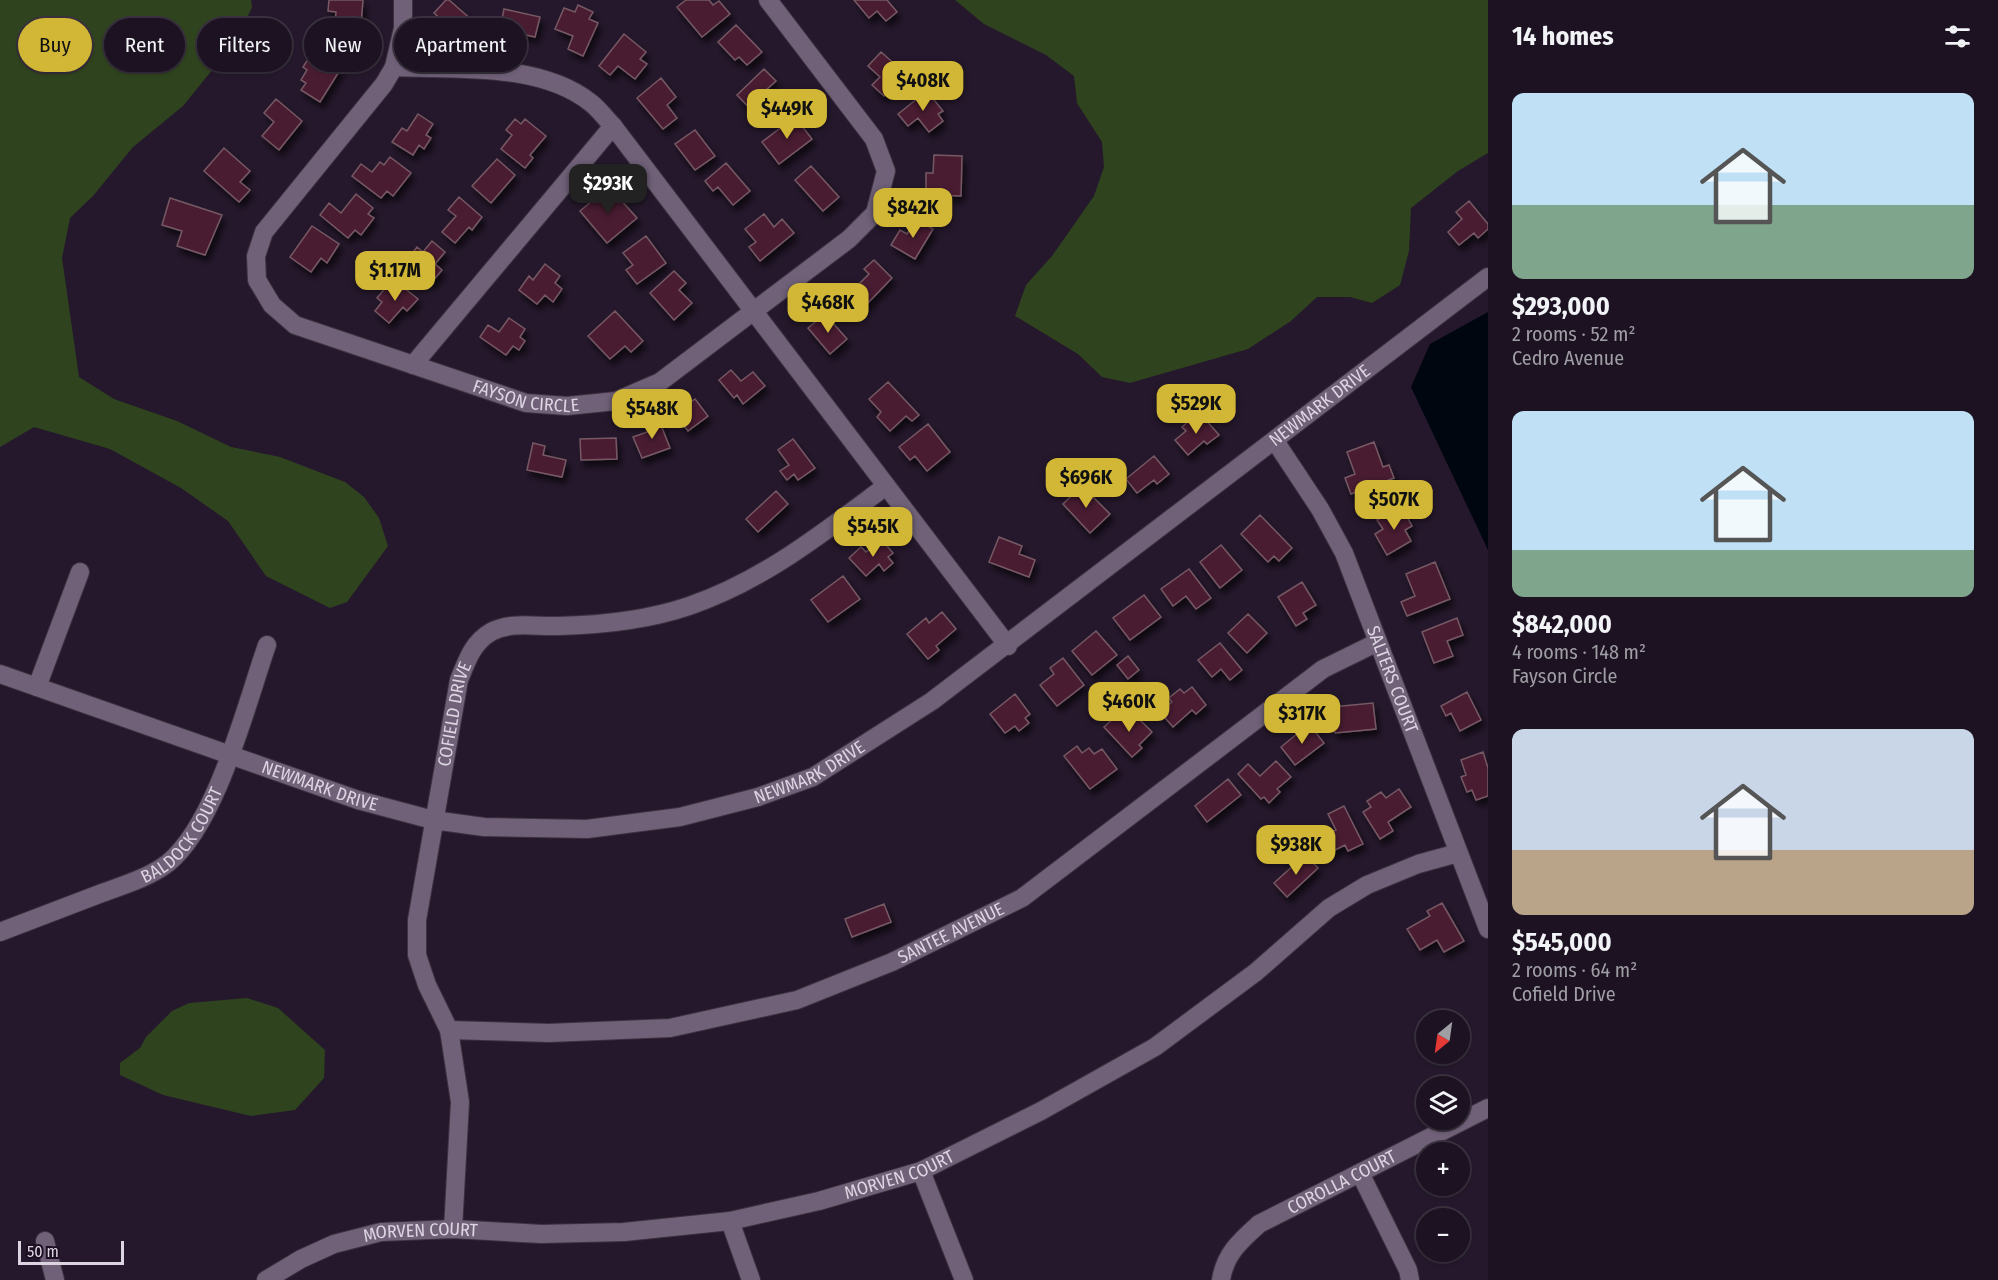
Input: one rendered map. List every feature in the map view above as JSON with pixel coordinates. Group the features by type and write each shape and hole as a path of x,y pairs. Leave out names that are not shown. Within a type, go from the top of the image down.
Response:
{"street":[{"name":"FAYSON CIRCLE","path":"403,0 403,18"},
{"name":"FAYSON CIRCLE","path":"394,67 356,122 264,232 256,256 257,280 272,305 295,325 526,404 567,406 616,401 660,382 849,239 875,213 886,171 874,139 768,0"},
{"path":"493,72 532,74 576,93 591,103 613,126 1008,646"},
{"path":"413,365 613,126"},
{"name":"NEWMARK DRIVE","path":"0,674 358,800 433,820 484,827 587,829 680,818 758,797 813,777 888,732 1008,646 1488,277"},
{"name":"SALTERS COURT","path":"1275,441 1320,509 1344,553 1488,929"},
{"name":"COFIELD DRIVE","path":"453,1229 460,1102 449,1030 417,955 417,920 459,680 471,650 492,632 516,625 559,626 635,619 688,606 766,571 886,486"},
{"path":"37,687 80,572"},
{"name":"SANTEE AVENUE","path":"449,1030 549,1033 670,1028 797,1000 892,962 1022,898 1323,669 1378,642"},
{"name":"BALDOCK COURT","path":"0,932 136,880 168,863 190,839 205,813 229,756 267,645"},
{"name":"MORVEN COURT","path":"266,1280 301,1258 343,1242 381,1232 453,1229 541,1234 624,1232 730,1221 819,1201 921,1171 1041,1111 1155,1047 1256,972 1329,908 1368,885 1419,864 1458,852"},
{"name":"COROLLA COURT","path":"1221,1280 1223,1266 1237,1243 1259,1224 1488,1108"},
{"path":"921,1171 964,1280"},
{"path":"1360,1173 1408,1270 1410,1280"},
{"path":"730,1221 751,1280"},
{"path":"45,1241 55,1280"}],"green space":[{"path":"0,0 251,0 252,7 247,18 197,18 197,72 210,72 183,106 133,147 93,196 70,218 62,258 79,377 114,399 177,421 231,447 280,457 345,482 364,497 379,518 388,546 347,602 330,608 266,576 228,521 181,488 110,449 34,427 0,447"},
{"path":"955,0 1488,0 1488,153 1458,171 1411,208 1409,251 1400,285 1372,303 1350,297 1317,297 1291,321 1248,349 1130,383 1102,377 1078,354 1015,316 1026,285 1052,256 1094,196 1104,167 1102,142 1077,103 1074,76 1046,55 984,24"},
{"path":"247,998 278,1008 325,1050 324,1078 295,1110 251,1116 163,1095 120,1075 120,1063 140,1048 146,1037 172,1011 189,1003"}],"shaded area":[{"path":"1488,312 1488,550 1411,387 1430,344"}],"building":[{"path":"329,0 363,0 362,18 335,18 336,12 328,11"},
{"path":"446,0 449,0 470,18 439,18 434,13"},
{"path":"686,0 709,0 713,5 719,1 730,14 702,37 677,7"},
{"path":"854,0 887,0 897,12 886,21 877,11 869,18"},
{"path":"578,5 593,12 589,19 598,23 583,56 568,49 573,36 555,29 564,8 575,12"},
{"path":"504,9 540,17 535,37 527,35 527,18 502,18"},
{"path":"736,25 762,52 747,65 739,57 735,60 718,42"},
{"path":"624,34 646,52 640,59 647,64 635,79 618,66 610,75 599,66"},
{"path":"881,52 905,73 884,96 872,85 880,77 868,66"},
{"path":"764,69 776,81 766,90 778,102 760,119 737,95"},
{"path":"306,72 339,72 320,102 301,90 306,83 301,80"},
{"path":"661,78 676,97 667,105 677,118 663,129 637,98"},
{"path":"927,91 943,111 938,114 943,121 929,132 918,118 908,126 898,114"},
{"path":"276,99 302,121 279,150 262,136 274,122 264,113"},
{"path":"418,114 433,124 426,135 431,138 424,149 419,145 413,155 392,142 402,128 407,131"},
{"path":"795,117 812,139 779,164 762,142"},
{"path":"515,119 521,124 525,119 546,136 530,155 533,158 525,168 501,149 512,135 506,130"},
{"path":"695,130 715,156 695,170 675,144"},
{"path":"224,148 250,171 240,182 250,190 239,202 204,171"},
{"path":"934,155 962,156 961,196 926,195 926,173 933,173"},
{"path":"390,157 411,173 393,196 387,191 381,198 352,176 361,164 372,172 380,162 384,165"},
{"path":"497,159 515,175 491,203 472,186"},
{"path":"726,163 750,191 733,205 718,187 713,191 705,181"},
{"path":"811,166 839,197 823,211 795,180"},
{"path":"609,187 637,218 607,243 580,211"},
{"path":"356,194 373,208 368,214 374,218 361,235 355,230 348,238 320,215 329,203 341,213"},
{"path":"459,197 482,217 472,230 469,227 455,243 442,232 456,216 448,210"},
{"path":"170,198 222,215 205,255 177,246 182,231 162,225"},
{"path":"1469,201 1488,224 1488,229 1478,238 1474,233 1459,245 1448,232 1462,219 1456,212"},
{"path":"764,214 774,227 782,219 794,233 760,261 749,247 756,242 745,229"},
{"path":"916,219 933,229 915,259 891,245 900,230 907,234"},
{"path":"312,226 339,244 327,263 321,258 311,272 290,257"},
{"path":"646,236 666,263 637,284 626,270 633,265 623,253"},
{"path":"432,241 445,252 435,264 442,270 431,283 411,266 416,260 410,256 417,247 423,252"},
{"path":"874,260 892,278 864,307 850,293 869,274 864,269"},
{"path":"545,264 560,276 555,283 562,289 553,302 545,295 537,304 519,290 529,276 533,280"},
{"path":"674,271 686,283 679,290 692,303 674,320 650,293"},
{"path":"398,283 418,299 407,311 403,307 389,323 375,311 382,302 377,298 389,284 393,288"},
{"path":"615,311 643,341 631,352 625,346 610,359 588,336"},
{"path":"825,314 847,339 830,354 808,328"},
{"path":"509,318 525,329 520,337 525,341 519,350 513,346 506,355 480,337 488,325 499,332"},
{"path":"731,370 741,381 753,372 765,386 743,404 737,395 734,398 719,380"},
{"path":"888,382 919,415 912,421 906,416 890,431 877,417 881,412 869,399"},
{"path":"695,399 708,416 688,431 675,413"},
{"path":"1204,418 1219,435 1207,444 1204,441 1188,455 1175,440 1186,431 1182,427 1191,419 1196,425"},
{"path":"659,420 670,448 642,458 633,437 650,431 647,424"},
{"path":"928,424 950,452 927,471 915,456 910,460 899,447"},
{"path":"616,438 617,459 581,460 580,439"},
{"path":"793,439 815,468 798,480 794,474 787,480 780,471 789,465 778,450"},
{"path":"1374,442 1383,467 1389,465 1394,478 1351,494 1345,478 1355,474 1347,452"},
{"path":"533,443 545,446 543,455 566,460 562,477 527,470"},
{"path":"1154,456 1169,474 1157,484 1154,480 1137,493 1126,479"},
{"path":"1082,486 1110,514 1090,533 1063,504"},
{"path":"776,491 788,504 758,532 746,519"},
{"path":"1401,506 1412,526 1405,530 1411,541 1387,555 1375,534 1383,529 1377,520"},
{"path":"1260,515 1292,548 1279,561 1274,556 1268,562 1241,534"},
{"path":"999,537 1022,546 1019,554 1035,560 1029,577 989,562"},
{"path":"881,539 893,553 888,557 893,563 884,571 879,564 866,576 849,558 861,547 866,552"},
{"path":"1221,545 1242,570 1220,588 1200,562"},
{"path":"1435,562 1450,599 1407,616 1401,602 1415,596 1406,574"},
{"path":"1189,569 1211,598 1196,609 1186,596 1173,606 1161,589"},
{"path":"843,576 860,599 828,622 811,600"},
{"path":"1302,582 1316,605 1303,613 1307,619 1296,626 1278,597"},
{"path":"1144,595 1161,617 1130,640 1113,618"},
{"path":"942,612 956,629 936,646 939,650 928,659 907,634 926,618 929,623"},
{"path":"1248,614 1267,633 1247,653 1228,633"},
{"path":"1457,618 1463,635 1447,641 1453,656 1434,663 1422,632"},
{"path":"1096,631 1117,655 1092,675 1072,651"},
{"path":"1220,643 1242,670 1230,680 1221,669 1212,677 1198,660"},
{"path":"1128,656 1139,670 1128,679 1117,665"},
{"path":"1063,658 1084,685 1057,706 1040,685 1054,674 1050,668"},
{"path":"1192,687 1206,705 1196,714 1192,710 1173,727 1160,712 1172,702 1169,698 1180,689 1184,693"},
{"path":"1467,692 1481,720 1460,731 1451,713 1446,716 1441,706"},
{"path":"1015,694 1030,714 1025,718 1029,723 1019,731 1015,726 1005,733 990,714"},
{"path":"1373,703 1376,729 1335,733 1332,707"},
{"path":"1117,715 1126,724 1135,715 1152,732 1139,745 1142,748 1132,757 1104,727"},
{"path":"1309,724 1324,743 1295,765 1281,747"},
{"path":"1077,746 1082,753 1089,748 1094,754 1102,749 1117,769 1090,789 1064,756"},
{"path":"1483,752 1488,768 1488,796 1476,800 1472,790 1467,792 1461,777 1466,775 1461,760"},
{"path":"1276,761 1291,777 1277,789 1280,792 1269,803 1264,797 1261,799 1238,774 1248,764 1260,776"},
{"path":"1228,779 1241,795 1207,822 1195,806"},
{"path":"1399,789 1411,807 1388,822 1393,831 1380,839 1363,812 1371,807 1367,801 1381,792 1386,798"},
{"path":"1344,806 1363,844 1348,851 1345,845 1329,853 1321,837 1336,830 1328,814"},
{"path":"1305,855 1318,868 1287,897 1274,883"},
{"path":"1442,903 1464,941 1444,952 1437,940 1420,950 1407,929 1430,916 1427,911"},
{"path":"884,904 891,922 852,937 845,919"}]}
